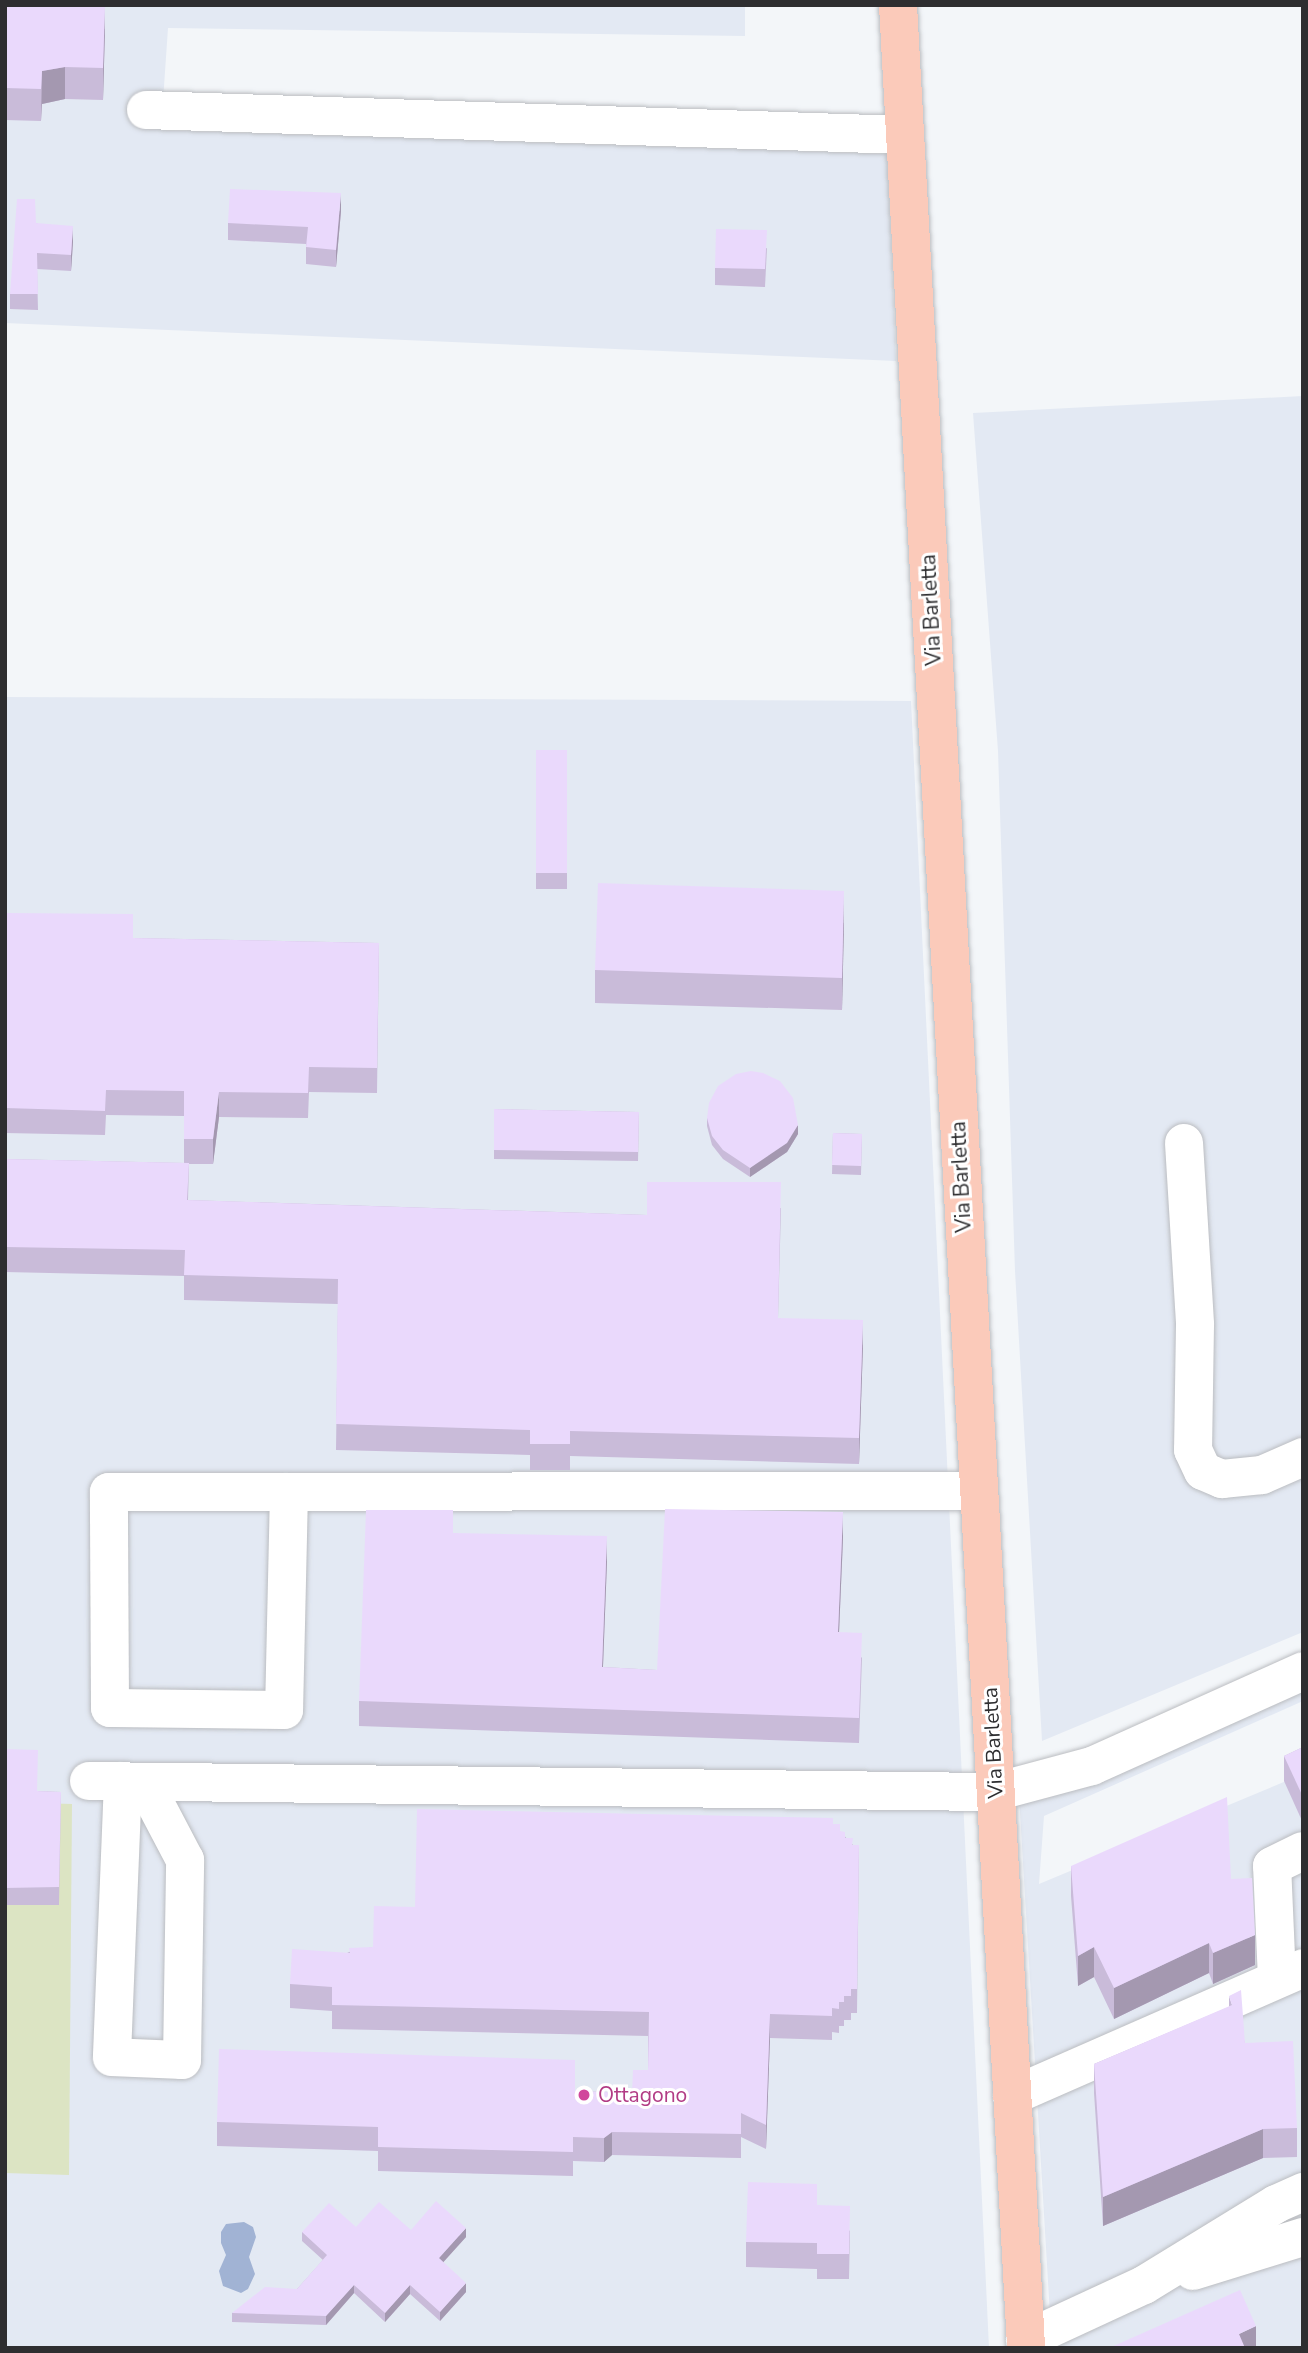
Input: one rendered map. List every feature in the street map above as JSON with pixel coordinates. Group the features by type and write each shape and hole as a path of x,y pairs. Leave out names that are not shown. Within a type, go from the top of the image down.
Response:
{"main road":[{"name":"Via Barletta","path":"898,5 1025,2344"}],"street":[{"path":"146,110 905,135"},
{"path":"1184,1143 1195,1325 1193,1450 1203,1471 1222,1479 1262,1475 1303,1457"},
{"path":"289,1493 284,1710 110,1708 109,1493 979,1491"},
{"path":"119,1782 995,1791 1092,1766 1303,1671"},
{"path":"119,1782 185,1860 182,2060 112,2057 119,1782"},
{"path":"1012,2096 1290,1974 1272,1866 1303,1851"},
{"path":"1025,2344 1144,2285 1276,2204 1303,2192"},
{"path":"1144,2285 1303,2237"}],"shaded area":[{"path":"5,5 745,5 745,36 168,28 161,130 887,154 896,361 5,323"},
{"path":"1303,396 1303,1632 1042,1741 1015,1271 998,751 973,413"},
{"path":"5,697 911,701 989,2348 5,2348"},
{"path":"1303,1653 1303,1701 1044,1816 1039,1884 1303,1774 1303,2348 1052,2348 1018,1779"}],"green space":[{"path":"5,1802 72,1804 69,2175 5,2173"}],"water":[{"path":"244,2222 253,2227 256,2237 249,2257 255,2274 248,2289 241,2293 223,2286 219,2271 226,2255 221,2243 221,2232 226,2224"}],"building":[{"path":"5,5 105,5 103,68 65,67 42,71 41,89 5,88"},
{"path":"230,189 341,193 336,250 306,247 308,227 228,223"},
{"path":"17,199 35,199 36,223 73,226 71,255 37,253 38,294 10,294"},
{"path":"716,229 767,230 765,269 715,268"},
{"path":"536,750 567,750 567,873 536,873"},
{"path":"598,883 844,891 842,978 595,970"},
{"path":"5,913 133,914 133,938 379,943 377,1068 309,1067 308,1093 219,1092 213,1139 184,1139 184,1091 106,1090 105,1111 5,1108"},
{"path":"751,1071 780,1081 793,1098 798,1125 787,1143 750,1168 723,1150 712,1136 707,1118 709,1103 718,1086 736,1074"},
{"path":"494,1109 639,1112 638,1152 494,1150"},
{"path":"833,1133 862,1134 861,1166 832,1165"},
{"path":"5,1159 189,1163 187,1200 647,1215 647,1182 781,1182 778,1318 863,1320 859,1438 570,1431 570,1444 530,1444 530,1430 336,1424 338,1279 184,1275 185,1250 5,1247"},
{"path":"665,1509 843,1512 838,1632 862,1633 859,1718 359,1701 366,1510 453,1510 453,1533 607,1536 602,1667 657,1670"},
{"path":"1303,1747 1303,1797 1284,1756"},
{"path":"5,1749 38,1750 37,1791 61,1792 59,1887 5,1888"},
{"path":"1227,1797 1231,1879 1252,1878 1255,1935 1213,1953 1209,1943 1114,1988 1094,1947 1078,1956 1071,1866"},
{"path":"417,1809 833,1818 833,1824 840,1824 840,1831 845,1832 845,1838 853,1838 852,1845 859,1845 857,1989 851,1989 851,1996 844,1996 844,2002 839,2002 839,2009 832,2008 832,2016 770,2014 766,2125 741,2113 741,2134 612,2132 604,2138 573,2137 573,2152 378,2147 378,2127 217,2122 219,2049 575,2060 575,2091 632,2093 633,2070 648,2070 649,2012 332,2005 332,1987 290,1984 292,1949 350,1953 349,1948 373,1947 374,1906 415,1907"},
{"path":"1241,1990 1245,2043 1293,2041 1297,2128 1263,2129 1103,2197 1094,2064 1232,2005 1229,1996"},
{"path":"748,2182 817,2184 817,2205 850,2206 849,2254 817,2254 817,2243 746,2242"},
{"path":"436,2201 466,2228 439,2258 466,2283 440,2312 410,2285 385,2313 354,2285 326,2316 232,2313 265,2287 297,2289 327,2255 302,2232 329,2203 356,2227 379,2202 411,2230"},
{"path":"1240,2290 1256,2326 1239,2334 1245,2348 1109,2348"}],"place":[{"name":"Ottagono","path":"584,2095"}]}
